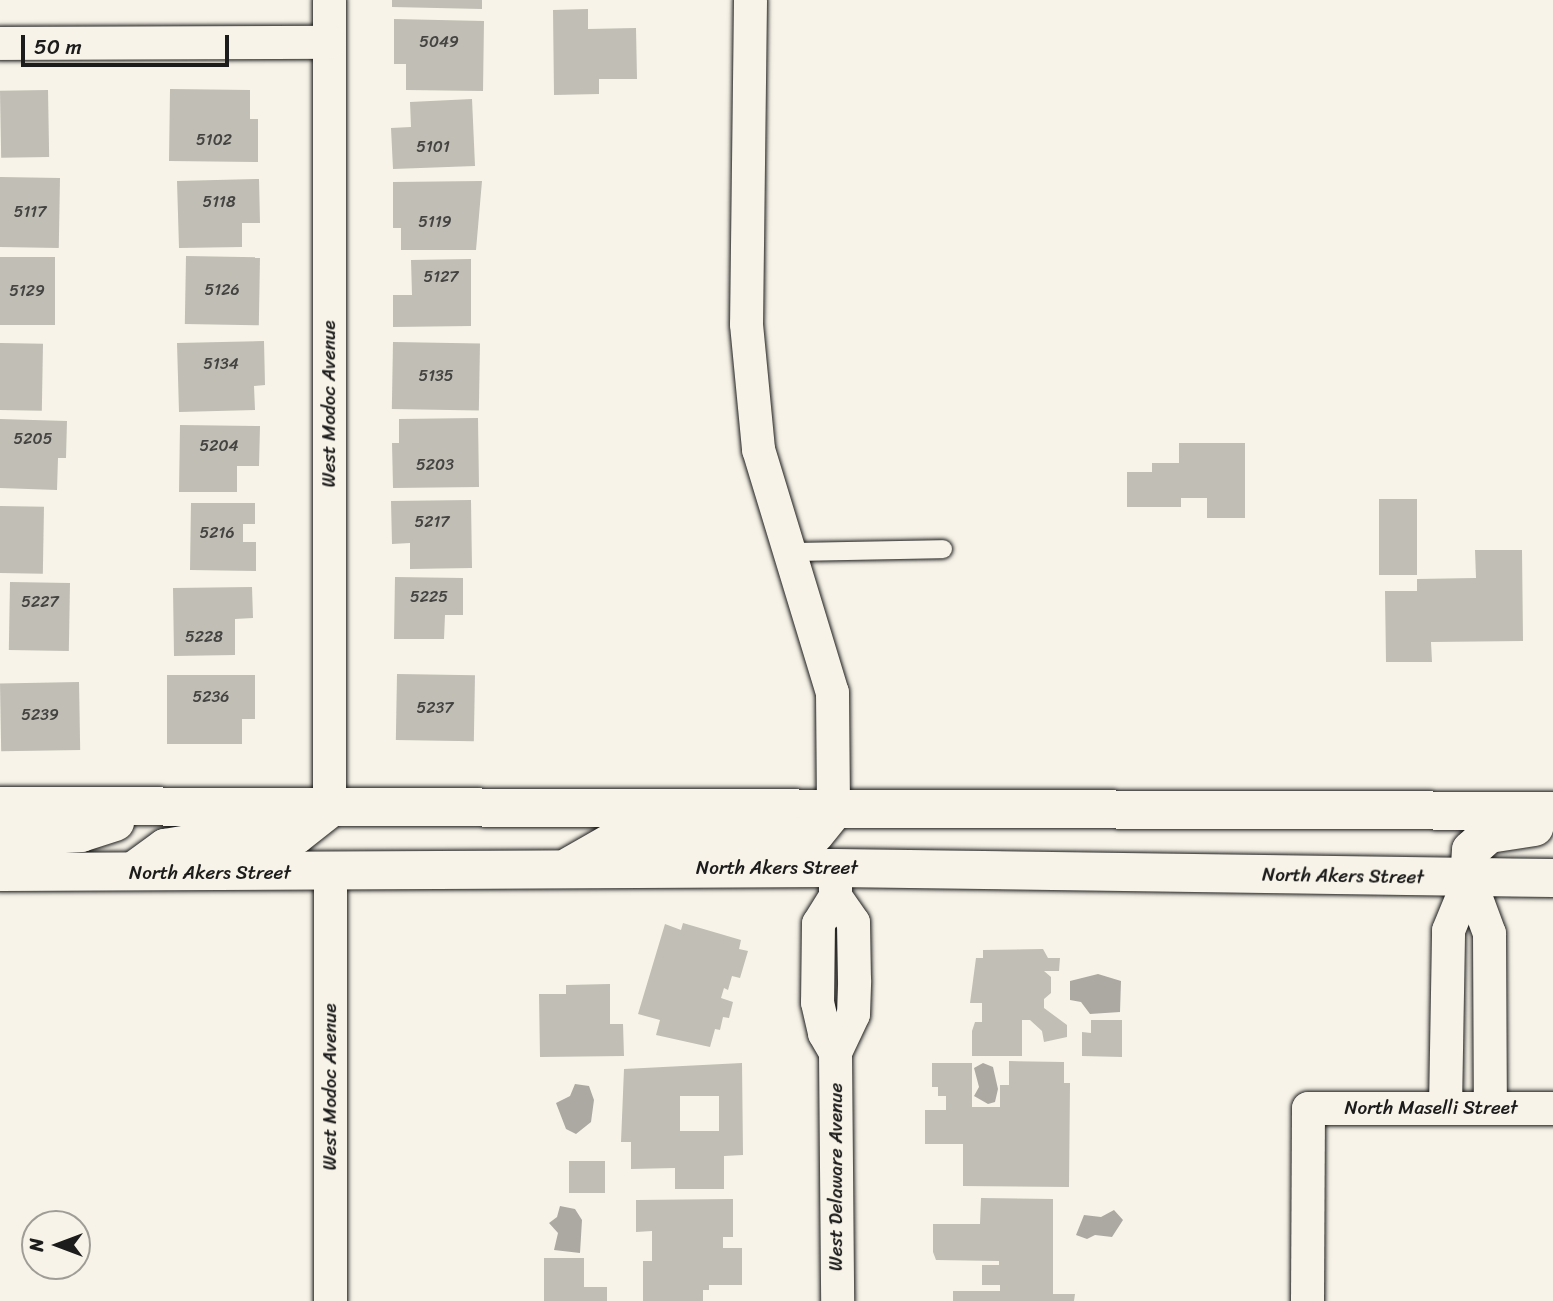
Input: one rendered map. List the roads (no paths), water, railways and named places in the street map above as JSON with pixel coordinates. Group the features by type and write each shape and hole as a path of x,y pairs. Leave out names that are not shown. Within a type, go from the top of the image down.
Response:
{"main road":[{"path":"0,806 833,811 1553,811"},
{"path":"0,838 81,832 164,807"},
{"path":"131,872 165,848 218,839 274,843 296,835 329,808"},
{"path":"568,867 619,838 783,839 815,834 833,811"},
{"path":"835,882 848,842 870,836 1017,836 1038,811"},
{"path":"1469,879 1471,850 1489,834 1553,824"},
{"name":"North Akers Street","path":"0,872 330,873 568,867 835,882 1553,878"}],"street":[{"name":"West Modoc Avenue","path":"329,0 329,808"},
{"path":"750,0 746,324 758,449 832,692 833,811"},
{"path":"0,43 329,42"},
{"name":"West Modoc Avenue","path":"330,873 330,1301"},
{"path":"1469,879 1489,933 1490,1107"},
{"path":"1445,1107 1448,930 1469,879"},
{"name":"West Delaware Avenue","path":"835,882 818,923 817,980 819,1018 835,1052 837,1301"},
{"name":"West Delaware Avenue","path":"835,882 853,922 853,1014 835,1052"},
{"path":"817,980 853,980"},
{"path":"1446,1001 1489,1000"},
{"name":"North Maselli Street","path":"1307,1301 1308,1108 1553,1108"}],"lane":[{"path":"791,552 943,550"}]}
